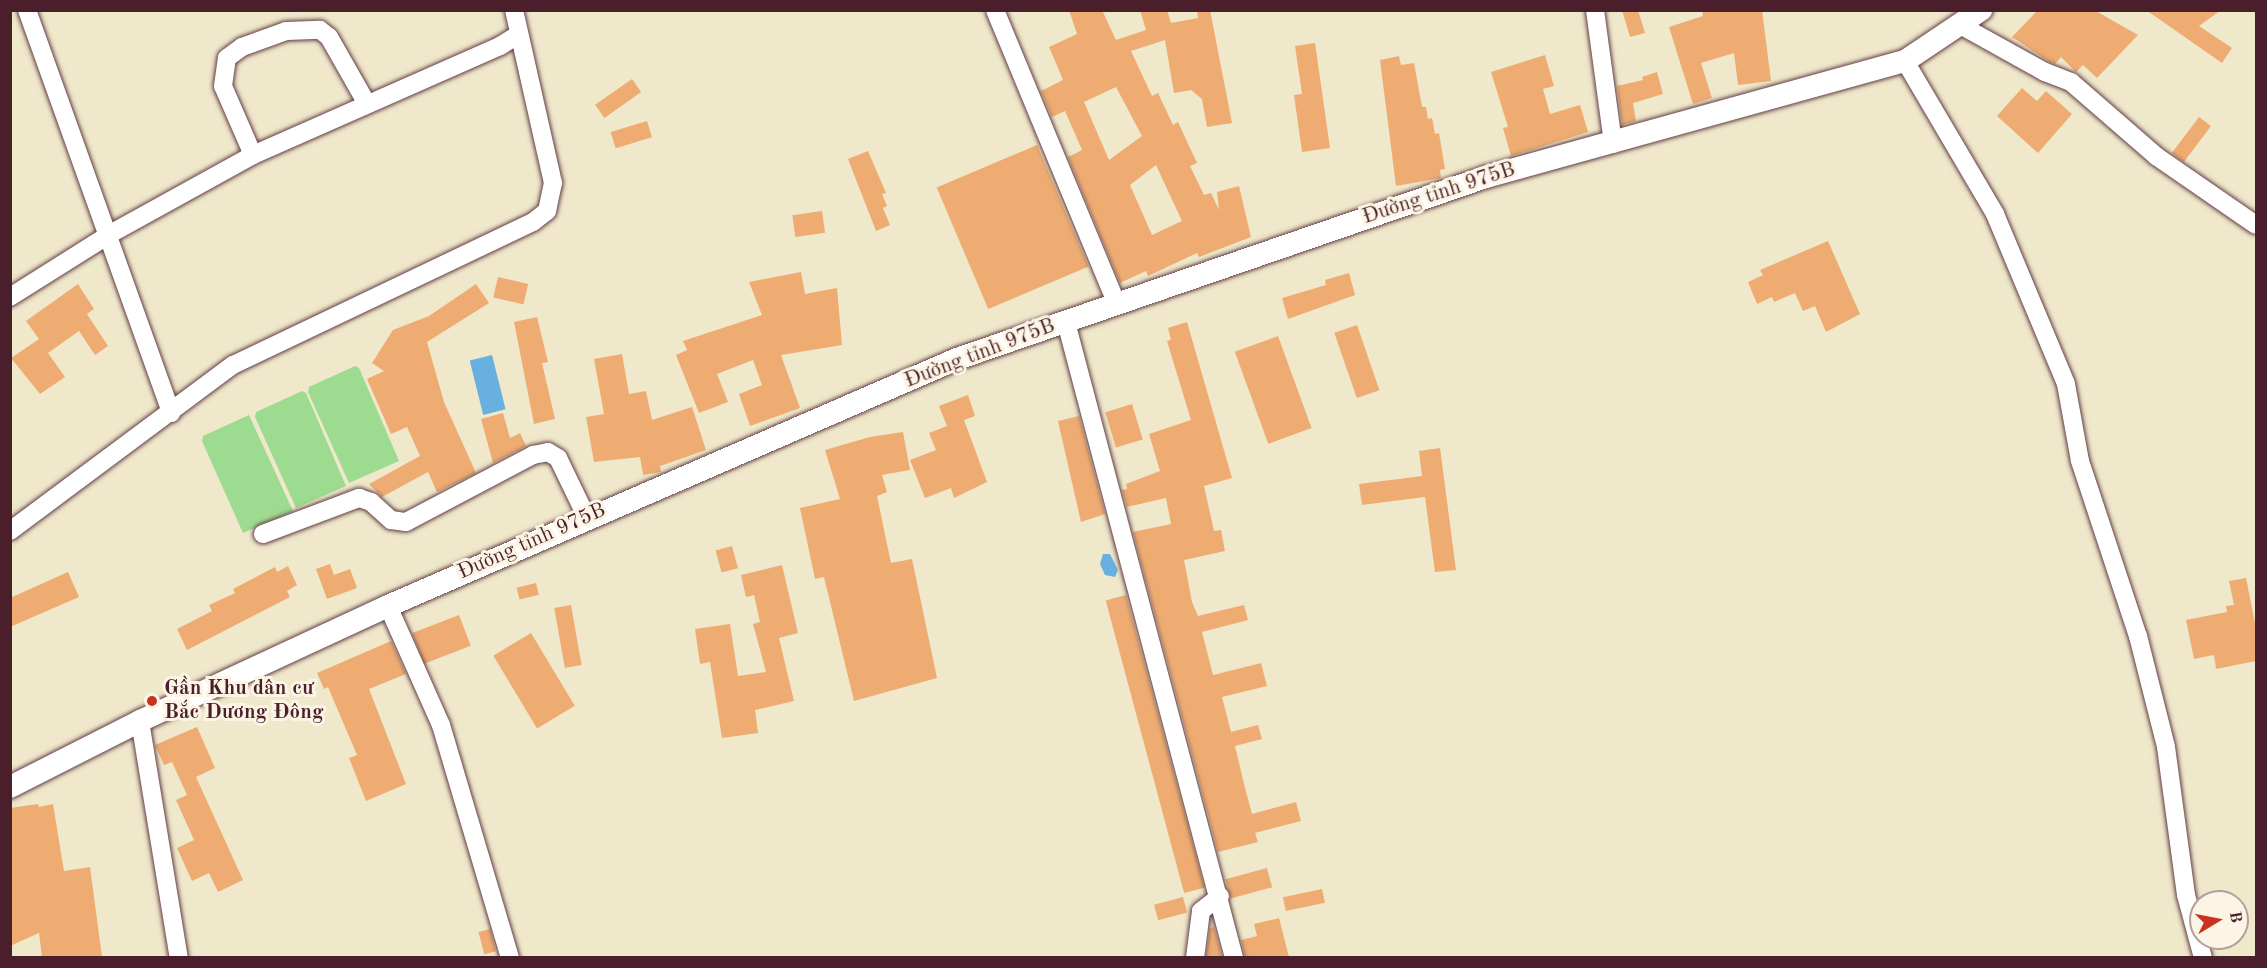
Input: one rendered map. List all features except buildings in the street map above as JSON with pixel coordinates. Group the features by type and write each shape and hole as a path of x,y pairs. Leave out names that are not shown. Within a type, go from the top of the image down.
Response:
{"main road":[{"name":"Đường tỉnh 975B","path":"10,787 140,721 388,606 587,518 718,465 957,359 1066,322 1116,302 1486,177 1613,144 1905,61 1962,26 1982,10"}],"street":[{"path":"10,16 25,10 110,234 171,413"},
{"path":"10,531 233,365 533,222 547,210 553,183 514,10"},
{"path":"995,10 1116,302"},
{"path":"1596,10 1613,144"},
{"path":"1962,26 2045,72 2072,82 2156,156 2256,225"},
{"path":"253,155 223,86 227,58 242,47 286,31 320,30 329,37 366,102"},
{"path":"10,297 110,234 253,155 366,102 500,46 519,34"},
{"path":"1905,61 1995,214 2066,384 2080,461 2138,636 2166,747 2186,895 2203,957"},
{"path":"1066,322 1220,896 1234,957"},
{"path":"263,534 359,498 371,502 391,520 406,522 532,455 548,452 558,458 587,518"},
{"path":"388,606 441,725 510,957"},
{"path":"140,721 179,957"},
{"path":"1196,957 1201,911 1220,896"}],"green space":[{"path":"355,366 359,368 399,461 349,483 308,392 309,387"},
{"path":"302,391 306,393 346,486 296,508 255,417 256,412"},
{"path":"249,415 293,511 243,533 202,441 203,436"}],"water":[{"path":"492,355 506,409 483,415 470,361"},
{"path":"1103,554 1110,554 1118,570 1115,577 1105,575 1100,564"}],"place":[{"name":"Gần Khu dân cư Bắc Dương Đông","path":"152,701"}]}
